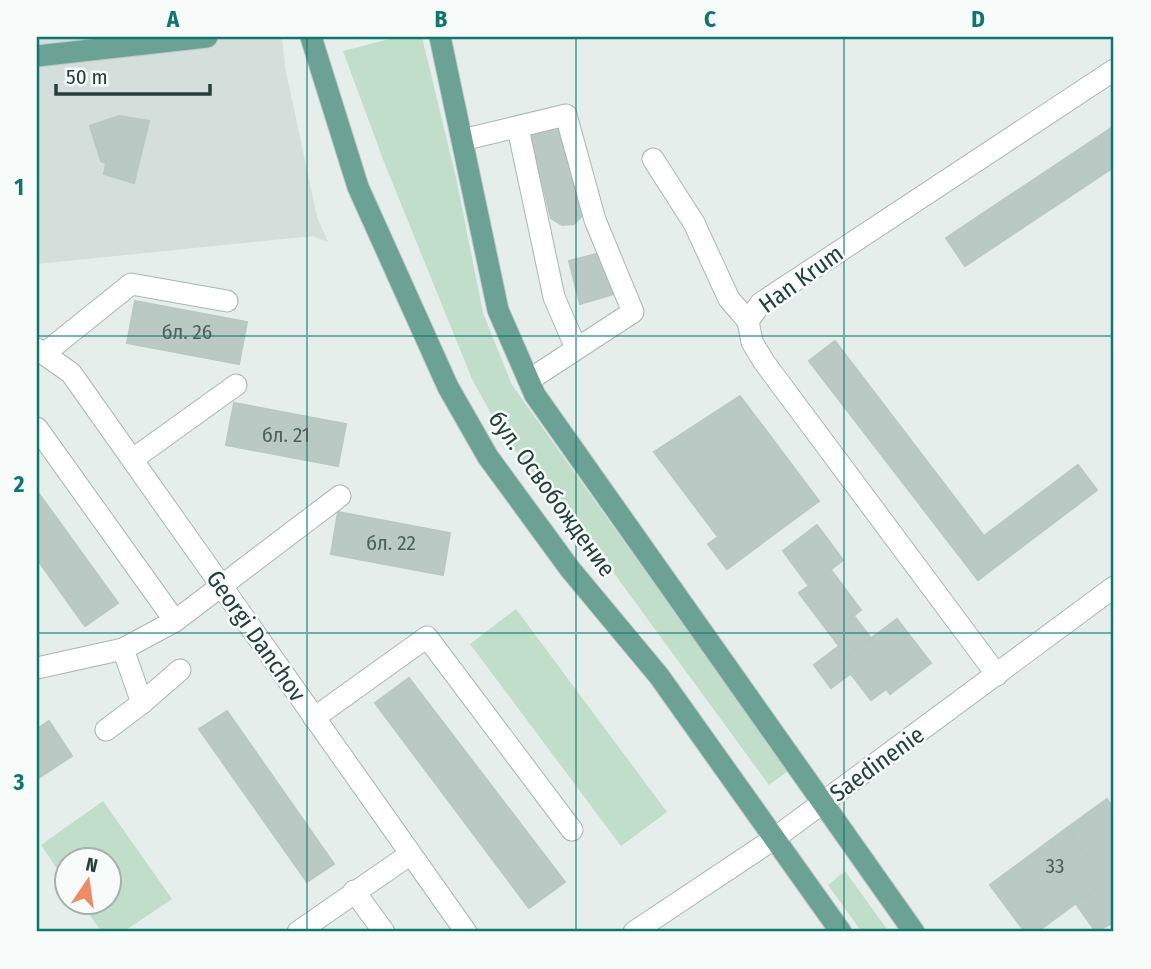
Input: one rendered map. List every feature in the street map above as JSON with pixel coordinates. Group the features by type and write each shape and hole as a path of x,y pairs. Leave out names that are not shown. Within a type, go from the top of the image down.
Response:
{"main road":[{"path":"37,57 207,37"},
{"name":"бул. Освобождение","path":"311,37 359,187 448,387 488,457 570,569 659,676 841,932"},
{"name":"бул. Освобождение","path":"440,37 498,310 535,395 914,932"}],"street":[{"name":"Han Krum","path":"997,675 764,362 752,342 748,321 761,303 1114,70"},
{"path":"462,140 566,114 595,220 634,313 529,380"},
{"path":"518,128 554,297 576,348"},
{"path":"653,159 694,223 729,299 748,321"},
{"path":"41,351 131,284 226,301"},
{"name":"Georgi Danchov","path":"41,351 71,373 409,855 466,932"},
{"path":"133,459 236,385"},
{"path":"37,428 175,621"},
{"path":"37,668 122,649 175,621 340,496"},
{"name":"Saedinenie","path":"634,932 775,838 1114,587"},
{"path":"314,718 427,637 572,830"},
{"path":"122,649 142,703"},
{"path":"106,730 180,670"},
{"path":"298,932 409,855"},
{"path":"354,891 384,932"}],"shaded area":[{"path":"37,37 282,37 285,67 317,217 328,242 313,236 37,264"}],"green space":[{"path":"397,37 422,37 457,182 483,313 512,385 788,771 769,785 586,535 551,502 495,421 472,379 384,162 343,51"},
{"path":"516,609 667,812 621,846 470,644"},
{"path":"103,801 172,899 123,932 102,932 90,916 122,916 122,846 52,846 52,861 41,845"},
{"path":"845,871 889,932 862,932 828,885"}],"building":[{"path":"119,116 149,121 134,183 104,174 106,163 101,161 90,126"},
{"path":"559,122 584,207 582,216 574,224 562,225 551,218 529,129"},
{"path":"1114,126 1114,167 965,266 946,238"},
{"path":"604,252 617,293 580,304 569,261"},
{"path":"135,301 247,322 239,364 127,343"},
{"path":"835,341 984,536 1078,465 1097,490 978,580 809,361"},
{"path":"740,396 819,501 727,569 708,544 718,537 654,452"},
{"path":"234,403 346,424 338,466 226,445"},
{"path":"37,491 118,603 85,626 37,559"},
{"path":"338,512 450,533 443,575 331,554"},
{"path":"817,525 843,560 809,586 783,551"},
{"path":"831,570 861,610 830,634 799,593"},
{"path":"854,616 871,638 841,661 850,674 831,688 814,665 839,646 830,634"},
{"path":"897,619 931,663 890,694 886,689 871,700 841,661"},
{"path":"409,678 565,882 529,908 375,703"},
{"path":"227,711 334,864 307,882 199,729"},
{"path":"49,721 72,756 37,779 37,729"},
{"path":"1107,799 1114,809 1114,922 1096,932 1076,904 1106,881 1067,828"},
{"path":"1067,828 1106,881 1037,932 1025,932 990,885"}]}
